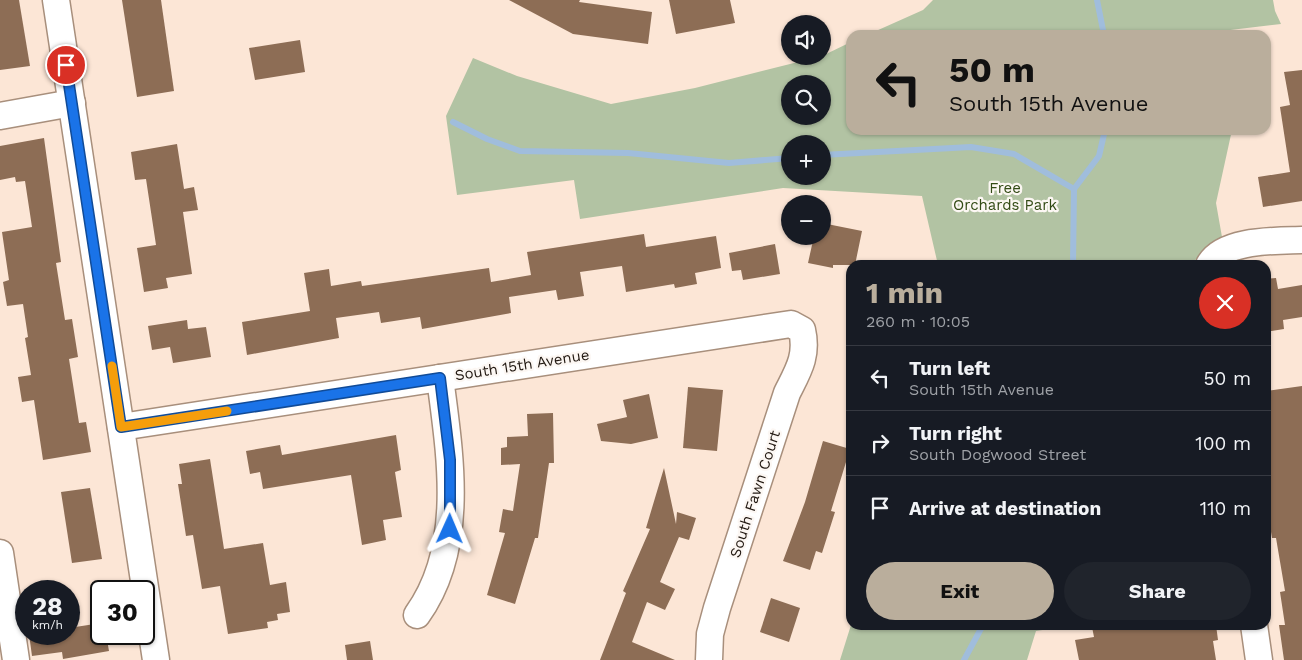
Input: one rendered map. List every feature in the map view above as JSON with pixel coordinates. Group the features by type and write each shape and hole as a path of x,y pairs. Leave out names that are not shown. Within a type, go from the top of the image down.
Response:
{"street":[{"path":"56,0 156,660"},
{"path":"0,116 72,103"},
{"path":"1214,260 1226,250 1245,243 1302,240"},
{"name":"South 15th Avenue","path":"121,427 772,325 792,324 802,330"},
{"name":"South Fawn Court","path":"709,660 710,634 717,608 787,394 801,366 806,346 802,330"},
{"path":"417,615 432,595 450,529 450,460 440,378"},
{"path":"0,553 16,660"},
{"path":"1255,630 1259,660"}],"green space":[{"path":"933,0 1273,0 1275,11 1281,24 1230,30 878,30 923,10"},
{"name":"Free Orchards Park","path":"846,44 846,135 1231,135 1216,203 1222,237 1206,247 1195,260 937,260 922,196 783,188 580,219 574,180 457,195 446,116 473,58 517,76 611,104 695,88 786,65 831,65 831,52"},
{"path":"849,630 1042,630 1036,631 1027,660 840,660"}],"building":[{"path":"0,0 19,0 30,66 0,70"},
{"path":"122,0 161,0 174,91 137,97"},
{"path":"509,0 580,0 579,2 652,12 648,44 573,34"},
{"path":"669,0 730,0 735,23 676,34"},
{"path":"300,40 305,72 255,80 249,48"},
{"path":"1302,70 1302,201 1263,207 1258,177 1290,172 1280,107 1290,105 1284,72"},
{"path":"44,138 61,262 56,263 65,320 72,319 78,357 69,359 79,423 86,422 91,452 43,460 34,400 22,402 18,377 31,375 25,338 28,337 23,304 7,306 3,282 9,280 2,232 32,227 25,181 16,182 15,177 0,180 0,146"},
{"path":"177,144 184,189 194,187 198,210 183,212 192,274 166,278 168,288 144,292 137,248 156,245 146,179 135,180 131,152"},
{"path":"831,225 862,231 856,260 846,260 846,265 833,265 833,268 808,263 812,245 831,245"},
{"path":"644,234 646,247 716,236 721,268 695,273 697,284 675,288 674,284 626,292 622,266 580,272 584,296 558,300 556,290 509,297 511,313 422,329 420,317 381,323 379,312 336,318 339,338 247,355 242,322 310,311 304,273 329,269 331,286 361,281 362,286 489,268 491,282 531,275 527,252"},
{"path":"775,244 780,274 743,280 741,270 732,271 729,253"},
{"path":"1271,278 1276,278 1278,289 1302,285 1302,317 1283,320 1284,329 1271,331"},
{"path":"187,320 188,329 206,327 211,357 173,363 170,347 152,350 148,326"},
{"path":"1302,386 1302,660 1284,660 1279,625 1285,625 1280,592 1285,591 1276,538 1272,538 1271,532 1271,390"},
{"path":"688,387 723,390 717,451 683,448"},
{"path":"649,394 658,438 631,444 601,441 597,424 627,417 623,400"},
{"path":"553,413 554,463 549,463 538,538 535,538 515,604 487,595 505,533 499,532 503,509 513,511 520,464 501,465 501,448 507,447 507,437 528,436 527,414"},
{"path":"396,435 401,470 395,472 402,517 383,520 386,540 362,545 351,475 263,489 260,472 250,474 246,451 280,445 282,455"},
{"path":"823,441 846,448 846,462 831,511 835,512 822,553 816,551 810,570 783,561 805,502"},
{"path":"210,459 224,549 263,543 270,585 286,582 290,612 277,614 278,620 267,622 268,628 228,634 220,586 202,589 193,535 186,536 178,484 182,484 179,464"},
{"path":"664,468 676,524 677,512 696,518 689,540 679,537 660,582 675,589 665,610 647,602 632,642 675,660 600,660 626,593 623,591 650,529 646,528"},
{"path":"90,488 102,559 72,563 61,492"},
{"path":"771,598 800,608 789,642 760,632"},
{"path":"90,625 90,645 108,645 109,651 63,659 62,652 32,656 30,645 80,645 80,626"},
{"path":"1093,630 1217,630 1218,640 1213,641 1216,660 1079,660 1075,640 1094,637"},
{"path":"370,641 373,660 347,660 345,645"}],"waterway":[{"path":"1097,0 1103,30"},
{"path":"453,122 487,139 520,151 628,153 729,163 781,159"},
{"path":"1073,260 1074,189 1099,156 1104,135"},
{"path":"831,155 971,147 1014,154 1074,189"},
{"path":"964,660 980,630"}],"slow traffic":[{"path":"112,366 121,427 227,411"}],"route":[{"path":"66,65 121,427 440,378 450,460 450,529"}]}
